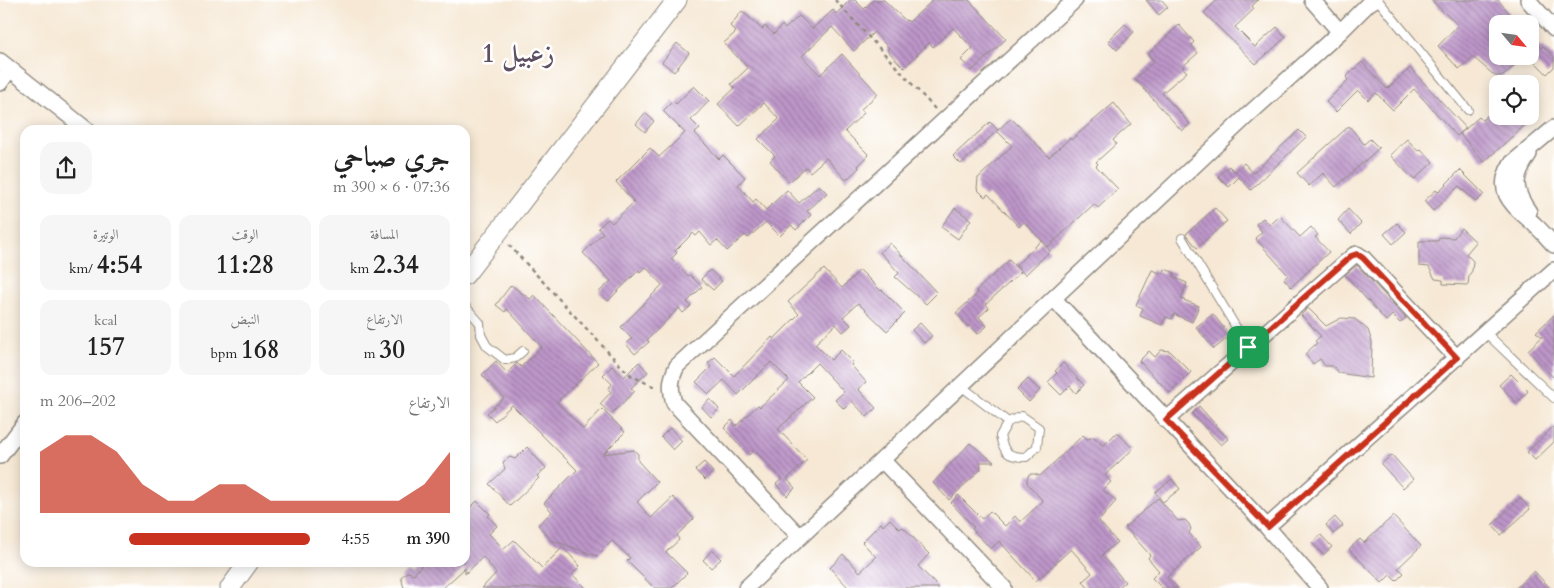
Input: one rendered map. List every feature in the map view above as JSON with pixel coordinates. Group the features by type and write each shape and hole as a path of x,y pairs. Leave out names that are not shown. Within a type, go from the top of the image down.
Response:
{"street":[{"path":"470,268 677,0"},
{"path":"800,537 674,403 670,390 671,378 676,366 1075,0"},
{"path":"1312,0 1340,32"},
{"path":"1528,0 1554,29"},
{"path":"746,588 1248,115 1373,1"},
{"path":"0,83 5,65 81,125"},
{"path":"1554,128 1535,145 1520,169 1517,187 1519,196 1535,225 1554,245"},
{"path":"1166,420 1351,256 1357,254 1363,258 1457,358"},
{"path":"1268,527 1554,270"},
{"path":"1054,299 1268,527 1315,586"},
{"path":"0,456 20,430"},
{"path":"882,460 1004,588"},
{"path":"230,588 245,567"}],"lane":[{"path":"1373,1 1468,110"},
{"path":"1182,238 1248,347"},
{"path":"470,312 480,323 481,335 493,352 505,360 515,358 523,351"},
{"path":"1486,333 1554,398"},
{"path":"961,386 1008,422"},
{"path":"1022,416 1039,428 1037,447 1026,457 1013,457 1003,449 1000,436 1008,422 1022,416"}],"path":[{"path":"835,0 945,120"},
{"path":"497,233 622,367 644,383 670,390"}],"building":[{"path":"850,0 855,0 864,9 873,0 884,0 909,22 933,0 969,0 1006,39 972,71 961,60 973,48 953,28 933,47 929,43 904,68 887,50 889,48 874,32 854,51 832,27 802,56 820,75 842,54 878,94 861,109 864,113 845,131 869,155 846,180 826,158 810,172 806,167 789,182 770,161 775,156 758,139 779,119 764,103 739,126 718,104 735,88 731,84 748,68 724,43 736,32 730,26 742,11 762,29 765,26 774,34 782,25 785,29 799,16 812,29 833,10 836,14"},
{"path":"1146,0 1162,0 1168,7 1159,15"},
{"path":"1217,0 1258,0 1252,6 1254,9 1235,27 1255,47 1277,27 1286,37 1256,64 1204,13"},
{"path":"1431,0 1498,0 1511,15 1489,15 1489,65 1515,65 1504,75 1494,75 1473,57 1459,69 1438,46 1458,25"},
{"path":"1125,24 1134,32 1117,50 1108,41"},
{"path":"1179,25 1194,42 1191,45 1198,53 1182,67 1187,72 1162,93 1190,124 1182,131 1135,79 1154,61 1148,54"},
{"path":"677,43 689,53 674,72 662,62"},
{"path":"1539,46 1541,48 1543,46 1554,57 1554,67 1547,74 1538,65"},
{"path":"1362,62 1387,89 1410,68 1466,128 1457,136 1414,89 1393,110 1376,93 1368,100 1358,90 1336,112 1326,102 1348,80 1346,77"},
{"path":"694,86 709,101 691,120 700,129 695,133 719,159 723,155 745,177 738,185 753,202 756,199 766,210 787,190 799,203 819,185 827,193 807,211 811,215 796,230 791,225 780,236 766,222 748,238 745,235 727,251 717,240 711,245 700,232 696,236 693,233 675,251 677,253 671,259 702,287 687,302 691,306 683,313 679,308 647,340 649,342 635,354 626,344 632,339 621,327 662,285 646,267 640,272 639,270 608,301 599,292 611,281 583,253 603,233 598,228 608,219 612,223 634,202 616,182 650,148 659,157 685,133 663,111 673,101 676,104"},
{"path":"1114,103 1131,124 1113,140 1116,144 1096,162 1098,164 1096,166 1118,189 1098,208 1094,204 1048,247 1024,222 1019,227 988,194 985,197 977,189 978,178 1012,146 997,131 1011,118 1049,157"},
{"path":"645,113 654,121 645,132 636,124"},
{"path":"1489,114 1489,125 1525,125 1484,162 1460,134 1479,117 1482,120"},
{"path":"990,122 998,130 961,164 953,156"},
{"path":"1349,126 1364,144 1370,139 1379,148 1336,187 1323,173 1309,186 1297,173"},
{"path":"1299,130 1306,137 1251,190 1239,177 1229,187 1218,176 1229,166 1235,172 1244,163 1253,173"},
{"path":"1407,139 1418,151 1421,149 1433,162 1414,180 1390,155"},
{"path":"1460,170 1484,194 1476,202 1459,186 1433,211 1424,201 1436,190 1438,192"},
{"path":"955,208 971,220 958,239 941,227"},
{"path":"1215,208 1227,221 1197,248 1186,234"},
{"path":"1348,209 1361,223 1351,234 1338,220"},
{"path":"1280,216 1300,237 1311,227 1318,235 1315,237 1329,252 1291,287 1284,279 1288,275 1255,238 1262,232 1256,224 1263,218 1270,225"},
{"path":"1397,223 1406,232 1393,244 1384,234"},
{"path":"1461,228 1476,242 1466,254 1473,261 1468,285 1443,284 1443,280 1435,279 1429,267 1419,266 1419,241 1438,241 1440,237 1454,238"},
{"path":"1041,241 1050,251 1025,275 1016,265"},
{"path":"890,243 937,293 926,304 895,277 899,273 880,252"},
{"path":"1009,260 1021,272 986,304 989,308 979,317 987,326 978,334 970,325 968,327 956,313"},
{"path":"1357,265 1406,318 1400,323 1392,315 1386,321 1345,275"},
{"path":"824,269 842,288 860,270 905,313 887,331 858,303 843,317 851,325 843,332 836,324 815,344 831,360 841,350 853,362 851,365 866,382 858,389 876,408 867,417 852,401 844,409 835,400 844,392 817,363 798,382 813,397 778,429 807,460 787,479 795,488 787,496 776,484 782,479 754,450 749,455 724,428 732,420 736,426 789,380 771,362 738,395 724,380 709,394 696,382 711,367 708,363 715,357 734,376 772,337 774,339 799,314 788,302"},
{"path":"1165,269 1175,273 1173,277 1187,283 1181,299 1199,306 1192,322 1174,314 1172,319 1166,317 1162,325 1140,316 1143,308 1136,305 1152,270 1163,274"},
{"path":"710,270 722,281 713,290 701,279"},
{"path":"511,285 530,299 534,295 598,363 557,402 583,429 602,409 625,432 603,454 634,450 638,454 638,461 657,482 637,502 651,518 673,497 694,519 677,535 679,540 666,552 687,573 672,588 654,588 627,561 630,558 612,541 597,556 551,540 538,525 552,512 544,503 577,470 512,405 495,421 487,413 504,398 482,375 496,361 507,373 517,363 521,367 542,347 507,309 505,312 496,305"},
{"path":"1308,308 1326,326 1341,318 1355,319 1368,330 1372,342 1371,378 1339,373 1333,366 1325,366 1320,359 1313,364 1305,354 1317,343 1315,341 1321,336 1301,315"},
{"path":"1213,314 1230,336 1214,349 1196,327"},
{"path":"1554,315 1554,378 1528,350 1542,337 1536,332"},
{"path":"920,323 932,336 924,343 912,330"},
{"path":"1161,350 1170,351 1191,372 1170,393 1139,361 1149,351 1155,357"},
{"path":"639,362 648,372 631,388 635,391 611,414 600,404 611,392 608,389 612,384 603,375 612,366 624,377"},
{"path":"1063,363 1084,385 1076,393 1070,386 1061,395 1048,382"},
{"path":"1511,374 1528,391 1517,403 1499,385"},
{"path":"1028,379 1040,390 1029,402 1017,390"},
{"path":"710,399 719,409 711,417 702,407"},
{"path":"1199,406 1228,439 1221,445 1192,414"},
{"path":"1554,426 1554,442 1535,460 1527,452"},
{"path":"670,428 682,441 673,450 661,437"},
{"path":"1117,432 1133,449 1105,475 1111,482 1103,490 1116,501 1099,521 1117,542 1102,555 1125,582 1118,588 1088,588 1083,581 1092,573 1071,549 1036,581 999,541 991,549 972,529 974,527 951,503 958,495 982,519 990,511 1005,526 1015,516 1020,522 1043,501 1027,483 1029,474 1040,476 1083,435 1087,439 1094,437 1103,446"},
{"path":"970,443 994,462 980,462 981,469 949,500 933,483"},
{"path":"527,447 546,468 537,476 539,478 510,506 489,484 505,469 503,462 510,457 515,459"},
{"path":"1392,455 1413,479 1403,488 1381,464"},
{"path":"704,462 713,472 705,480 695,470"},
{"path":"1172,479 1180,489 1163,502 1155,492"},
{"path":"1158,498 1178,521 1185,520 1189,524 1191,529 1189,533 1201,547 1167,577 1178,588 1162,588 1152,578 1159,571 1148,558 1150,555 1125,527"},
{"path":"1520,498 1530,509 1501,535 1492,525"},
{"path":"477,501 490,514 488,516 497,526 489,534 504,549 514,540 542,568 563,547 580,566 572,574 586,588 482,588 496,573 483,557 465,574 465,568 443,588 404,588 401,577 407,572 414,574 420,567 470,567 470,508"},
{"path":"1393,516 1421,546 1398,568 1404,573 1396,581 1390,575 1382,583 1349,549 1360,539 1364,543"},
{"path":"1335,517 1343,526 1333,534 1326,525"},
{"path":"890,519 900,529 903,527 929,554 918,566 939,588 849,588 830,568 843,554 860,572 876,557 862,542 881,523 883,526"},
{"path":"1321,535 1332,547 1323,555 1312,543"},
{"path":"712,550 721,559 711,568 703,560"},
{"path":"1534,571 1550,588 1516,588"}],"district":[{"name":"زعبيل 1","path":"518,53"}],"route":[{"path":"1357,254 1363,258 1457,358 1268,527 1166,420 1248,347 1351,256 1357,254"}]}
